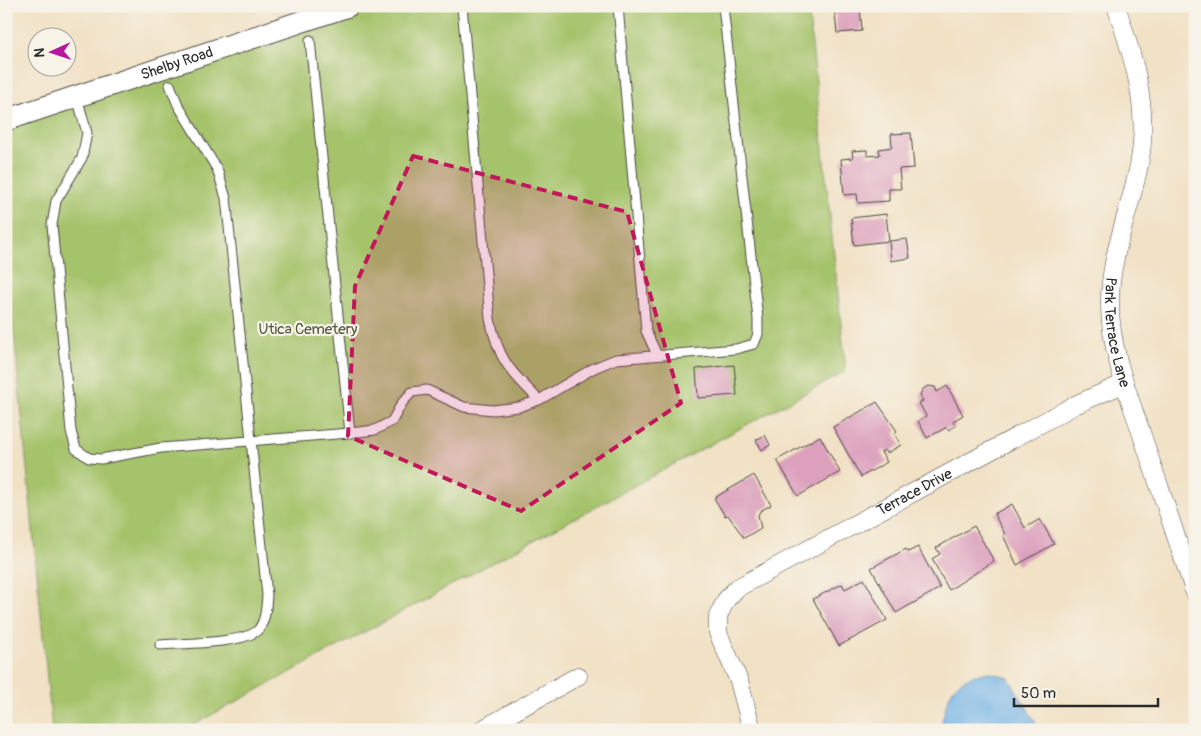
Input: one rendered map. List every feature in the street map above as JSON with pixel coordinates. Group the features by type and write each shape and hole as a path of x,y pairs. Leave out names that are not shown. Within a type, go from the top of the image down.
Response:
{"street":[{"name":"Shelby Road","path":"6,120 328,10 348,6"},
{"name":"Park Terrace Lane","path":"1116,6 1138,74 1143,118 1140,163 1117,246 1111,285 1111,325 1125,383 1195,593"},
{"name":"Terrace Drive","path":"752,730 739,681 718,633 718,616 726,600 737,588 1075,405 1125,383"},
{"path":"481,730 578,676"}],"lane":[{"path":"462,6 490,318 495,341 507,369 539,400"},
{"path":"618,6 646,331 657,355"},
{"path":"77,96 87,132 82,158 56,200 52,225 72,431 76,448 88,458 101,459 161,448 252,442 375,430 392,421 402,403 412,392 427,390 464,407 493,410 519,407 539,400 594,368 616,359 736,350 754,344 758,334 758,319 723,6"},
{"path":"310,40 350,433"},
{"path":"160,645 242,638 258,630 265,617 267,595 226,198 217,169 178,105 170,85"}],"highlighted area":[{"path":"413,156 627,212 681,403 521,511 348,436 355,286"}],"green space":[{"name":"Utica Cemetery","path":"348,6 808,6 846,371 184,730 52,730 6,249 6,120"}],"water":[{"path":"989,672 1008,677 1040,730 940,730 952,690 965,679"}],"building":[{"path":"834,6 860,6 862,31 837,33"},
{"path":"911,133 914,168 899,169 901,189 889,189 889,201 858,203 857,194 844,195 841,159 853,158 852,151 867,150 867,156 880,155 879,149 892,147 891,134"},
{"path":"886,214 889,241 854,245 851,218"},
{"path":"907,239 910,258 891,261 889,241"},
{"path":"734,365 737,395 698,398 696,369"},
{"path":"928,386 935,387 937,392 947,386 963,415 953,421 956,426 948,430 947,427 927,438 918,421 926,416 919,403 923,401 920,395 923,389"},
{"path":"877,402 897,431 894,433 901,445 887,453 885,450 881,452 887,462 861,477 833,427"},
{"path":"765,435 770,445 762,450 756,440"},
{"path":"820,436 840,472 798,496 777,460"},
{"path":"754,475 771,505 760,511 758,515 761,528 744,538 728,515 725,516 714,498"},
{"path":"1012,504 1025,528 1040,519 1054,544 1017,565 1003,535 1005,534 994,514"},
{"path":"974,526 994,561 949,590 932,559 940,554 936,548"},
{"path":"918,547 940,588 896,613 871,568 906,549 908,552"},
{"path":"864,579 887,620 839,646 813,599 842,584 845,589"}]}
